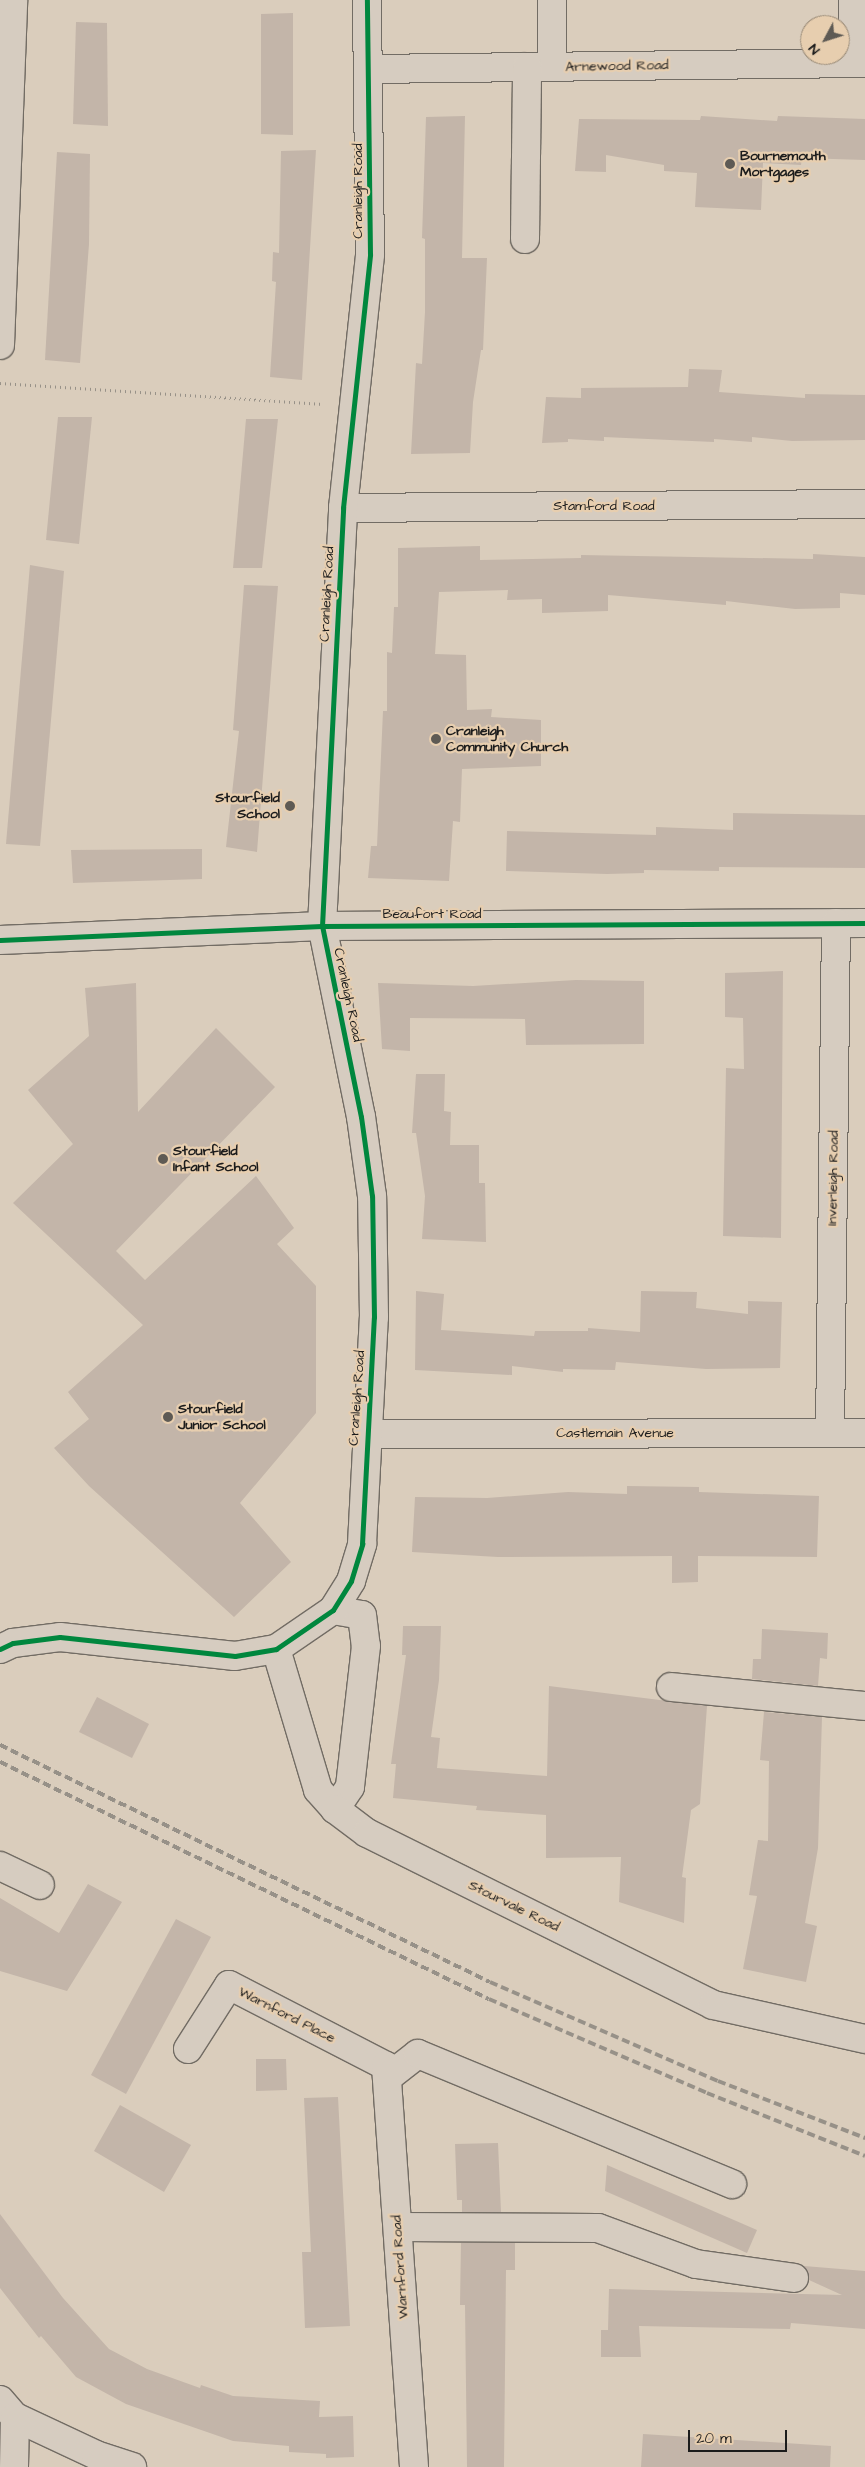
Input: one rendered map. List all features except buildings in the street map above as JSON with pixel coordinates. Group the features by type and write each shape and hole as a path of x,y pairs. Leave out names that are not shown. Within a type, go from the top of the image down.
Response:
{"street":[{"path":"0,345 13,0"},
{"name":"Cranleigh Road","path":"0,1649 14,1644 60,1637 235,1656 276,1649 333,1610 351,1581 362,1544 366,1434 374,1317 372,1196 361,1117 322,926 343,508 370,254 367,0"},
{"path":"525,239 540,66 552,0"},
{"path":"853,0 859,63"},
{"name":"Arnewood Road","path":"369,69 859,63"},
{"name":"Stamford Road","path":"343,508 865,504"},
{"name":"Inverleigh Road","path":"830,1433 836,922"},
{"name":"Beaufort Road","path":"0,940 322,926 865,923"},
{"name":"Castlemain Avenue","path":"366,1434 865,1433"},
{"path":"333,1610 362,1615 366,1646 350,1787 335,1809"},
{"name":"Stourvale Road","path":"276,1649 318,1790 335,1809 367,1833 713,2005 865,2038"},
{"path":"671,1687 865,1706"},
{"path":"0,1866 40,1885"},
{"name":"Warnford Place","path":"188,2049 229,1985 386,2072"},
{"path":"386,2072 418,2054 732,2184"},
{"name":"Warnford Road","path":"386,2072 414,2467"},
{"path":"398,2227 598,2228 696,2264 794,2278"},
{"path":"7,2409 14,2467"},
{"path":"7,2409 96,2455 132,2467"}],"path":[{"path":"0,383 354,406"}],"railway":[{"path":"0,1745 490,1982 718,2081 865,2138"},
{"path":"0,1762 489,1999 707,2093 865,2156"}],"cycle path":[{"path":"0,1649 13,1643 60,1637 235,1656 276,1649 333,1610 351,1581 362,1544 374,1317 372,1196 361,1117 322,926 343,508 370,254 367,0"},
{"path":"0,940 322,926 865,923"}],"place":[{"name":"Bournemouth Mortgages","path":"730,164"},
{"name":"Cranleigh Community Church","path":"436,739"},
{"name":"Stourfield School","path":"290,806"},
{"name":"Stourfield Infant School","path":"163,1159"},
{"name":"Stourfield Junior School","path":"168,1417"}]}
